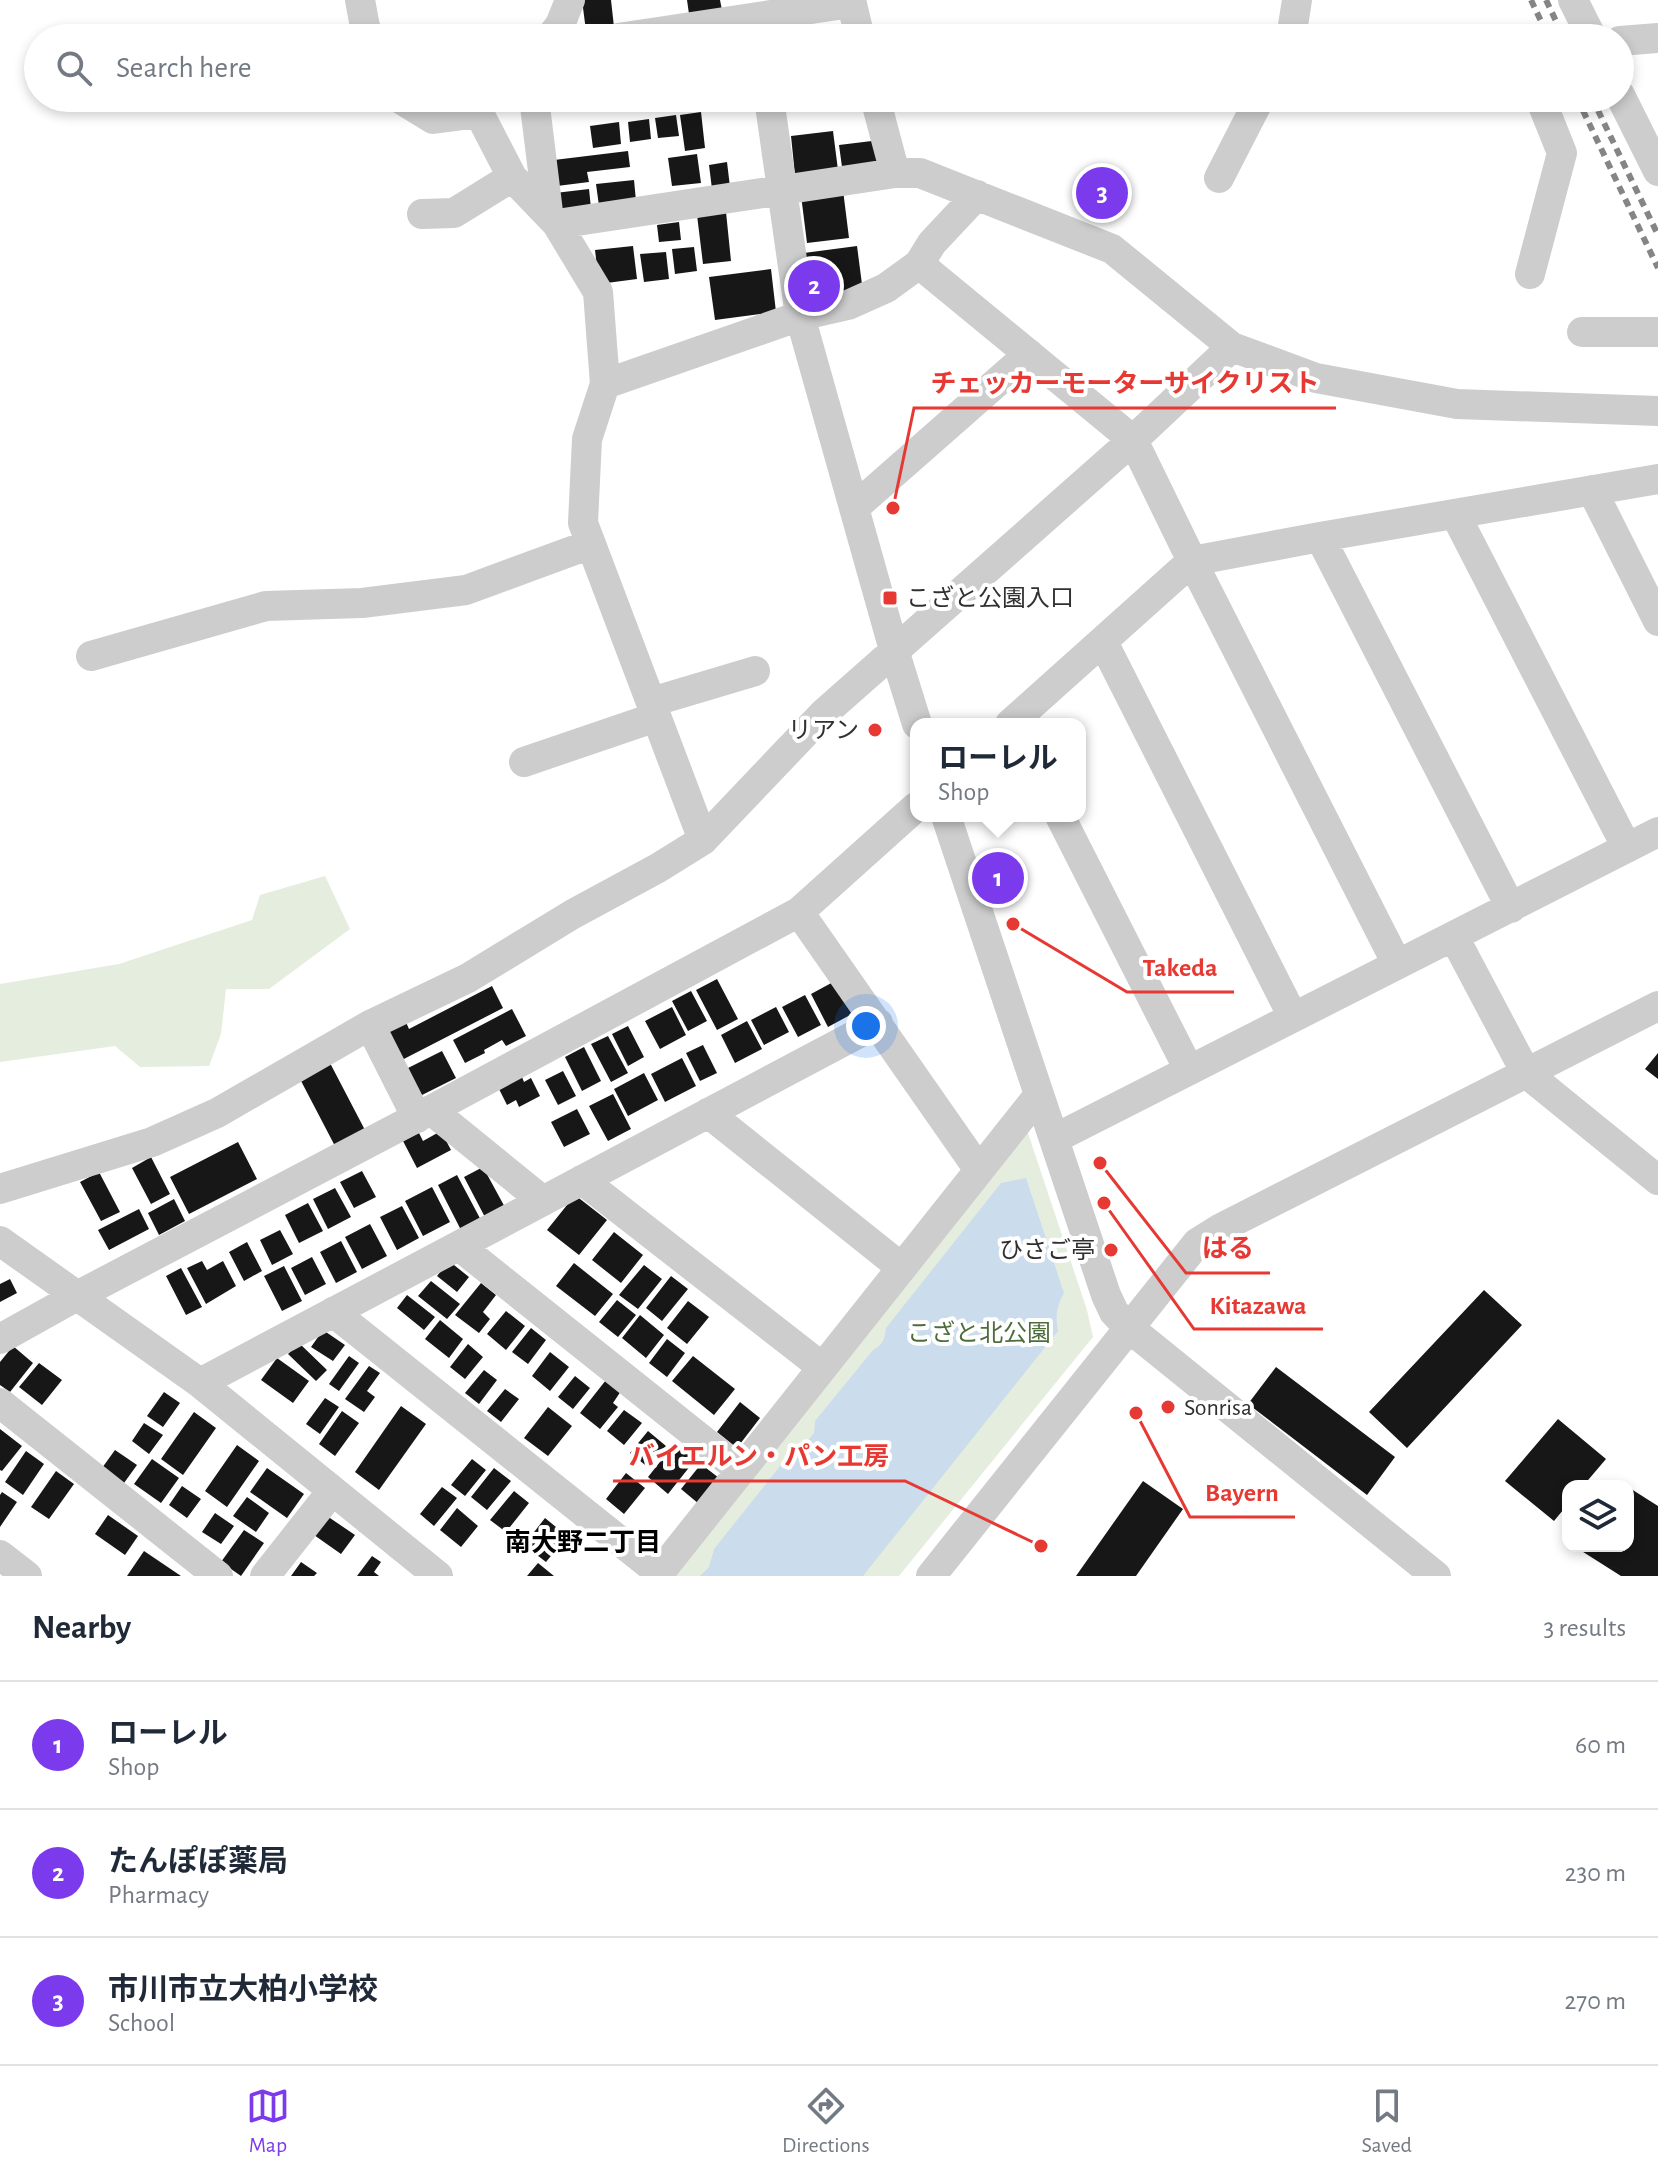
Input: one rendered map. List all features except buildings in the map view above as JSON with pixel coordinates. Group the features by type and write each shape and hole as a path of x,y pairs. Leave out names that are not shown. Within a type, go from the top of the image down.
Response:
{"street":[{"path":"360,0 364,24"},
{"path":"560,24 570,0"},
{"path":"1293,24 1297,0"},
{"path":"1573,0 1588,24"},
{"path":"721,24 851,2 856,24"},
{"path":"1634,40 1658,38"},
{"path":"422,112 433,119 479,113 512,177 552,218 598,292 605,384 587,439 583,523 703,840"},
{"path":"536,112 552,218"},
{"path":"771,112 800,316 915,718"},
{"path":"879,112 895,173"},
{"path":"1219,178 1253,112"},
{"path":"1530,274 1562,153 1546,112"},
{"path":"1628,112 1658,171"},
{"path":"552,218 895,173 920,173 1112,249 1232,347 1316,378 1457,404 1658,411"},
{"path":"422,214 454,213 512,177"},
{"path":"605,384 800,316 848,305 886,288 919,264 932,243 977,195"},
{"path":"919,264 1133,440 1397,964"},
{"path":"1582,332 1658,332"},
{"path":"0,1189 152,1142 204,1119 370,1025 468,978 703,840 823,714 1133,440 1232,347"},
{"path":"854,508 1029,354"},
{"path":"1018,718 1192,561 1658,479"},
{"path":"1592,490 1658,621"},
{"path":"1455,514 1627,848"},
{"path":"1320,537 1511,908"},
{"path":"91,656 266,606 362,603 466,590 591,544"},
{"path":"1103,642 1293,1017"},
{"path":"524,762 755,671"},
{"path":"0,1339 799,912 910,812"},
{"path":"948,822 1114,1312 1128,1327 1436,1576"},
{"path":"1063,822 1189,1070"},
{"path":"1054,1139 1658,832"},
{"path":"799,912 979,1170"},
{"path":"1454,937 1526,1073 1658,1180"},
{"path":"931,1576 1197,1243 1658,1006"},
{"path":"200,1383 878,1023"},
{"path":"370,1025 424,1114 543,1201"},
{"path":"333,1312 658,1574 1039,1095"},
{"path":"708,1113 902,1268"},
{"path":"582,1180 822,1367"},
{"path":"0,1241 200,1383 438,1576"},
{"path":"459,1246 740,1470"},
{"path":"1,1407 218,1576"},
{"path":"265,1576 332,1491"},
{"path":"0,1555 27,1576"}],"green space":[{"path":"325,876 350,929 269,989 226,989 221,1034 209,1066 140,1067 115,1046 0,1062 0,984 119,964 252,920 260,895"},
{"name":"こざと北公園","path":"1021,1132 1028,1133 1087,1310 1093,1337 899,1576 669,1576"}],"water":[{"name":"こざと北公園","path":"1026,1178 1064,1293 1057,1311 1058,1331 863,1576 700,1576 709,1567 714,1549 793,1450 798,1453 814,1433 815,1421 881,1343 886,1328 1001,1183"}],"railway":[{"path":"1531,0 1542,24"},
{"path":"1546,0 1557,24"},
{"path":"1584,112 1658,268"},
{"path":"1599,112 1658,235"}],"place":[{"name":"市川市立大柏小学校","path":"1102,193"},
{"name":"たんぽぽ薬局","path":"814,286"},
{"name":"チェッカーモーターサイクリスト","path":"893,508"},
{"name":"こざと公園入口","path":"890,598"},
{"name":"リアン","path":"875,730"},
{"name":"ローレル","path":"998,878"},
{"name":"Takeda","path":"1013,924"},
{"name":"はる","path":"1100,1163"},
{"name":"Kitazawa","path":"1104,1203"},
{"name":"ひさご亭","path":"1111,1250"},
{"name":"Sonrisa","path":"1168,1407"},
{"name":"Bayern","path":"1136,1413"},
{"name":"バイエルン・パン工房","path":"1041,1546"}],"district":[{"name":"南大野二丁目","path":"583,1542"}]}
